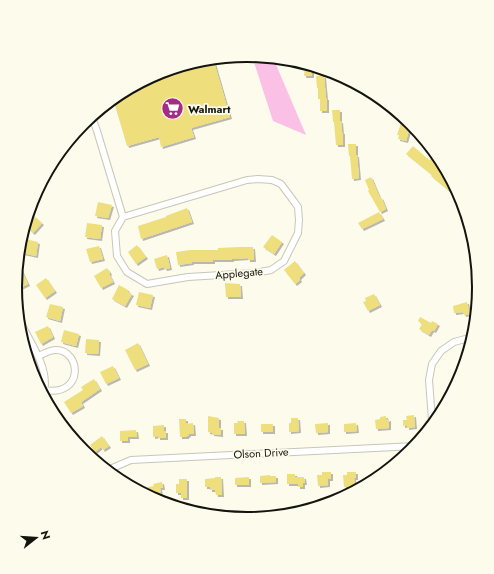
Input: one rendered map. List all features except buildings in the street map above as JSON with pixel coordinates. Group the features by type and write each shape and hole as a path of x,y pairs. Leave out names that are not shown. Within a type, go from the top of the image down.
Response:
{"street":[{"path":"94,123 124,217"},
{"name":"Applegate","path":"258,179 272,180 281,184 298,207 299,220 298,233 284,261 271,270 254,273 188,277 147,284 127,272 117,256 115,231 124,217 247,180 258,179"},
{"path":"27,335 42,365 44,385"},
{"path":"432,416 429,380 432,364 441,351 454,342 466,339"},
{"path":"38,356 54,350 60,351 68,355 73,361 75,368 75,375 70,385 57,391 47,391"},
{"name":"Olson Drive","path":"113,468 131,460 405,446"}],"shaded area":[{"path":"254,62 276,64 306,135 273,121"}],"place":[{"name":"Walmart","path":"172,109"}]}
